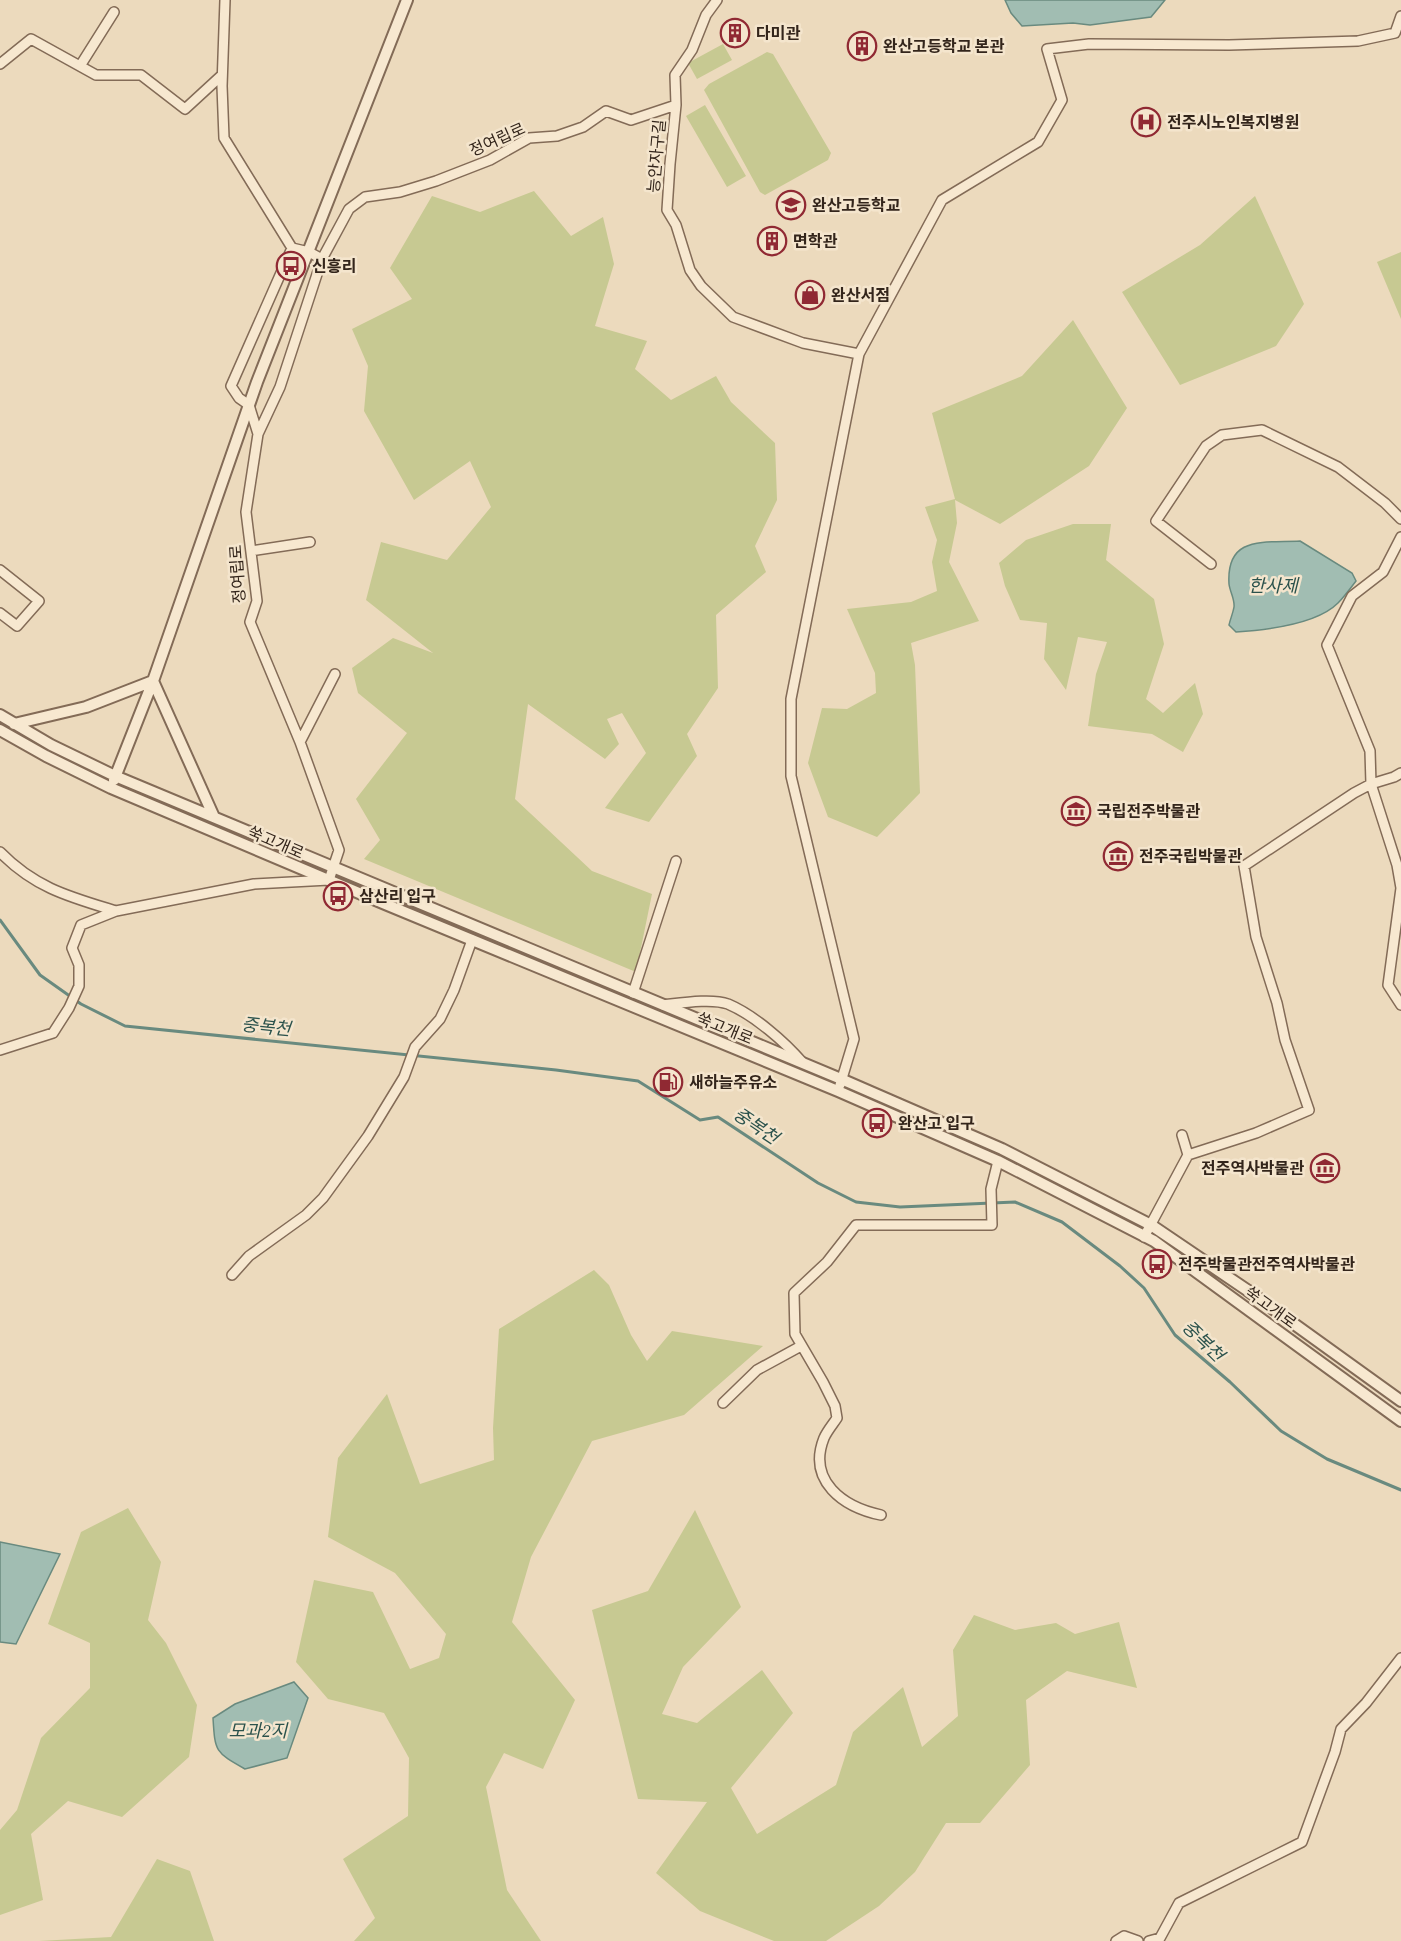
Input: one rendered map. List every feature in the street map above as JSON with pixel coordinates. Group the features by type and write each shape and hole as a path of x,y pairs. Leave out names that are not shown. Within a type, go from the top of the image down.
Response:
{"street":[{"path":"225,0 222,75 224,138 292,248 309,252 322,259"},
{"name":"정여립로","path":"111,788 153,681 249,405 407,0"},
{"name":"능안자구길","path":"717,0 706,15 692,51 675,75 676,105 669,164 667,210 676,225 690,270 701,286 734,317 803,343 859,354"},
{"path":"80,66 114,12"},
{"path":"838,1091 854,1039 791,776 791,699 859,354 942,200 1038,142 1062,100 1047,49 1089,44 1229,45 1358,41 1395,33 1401,16"},
{"path":"0,64 31,39 96,75 141,75 185,109 222,75"},
{"name":"정여립로","path":"329,880 339,850 300,742 250,622 257,601 246,512 258,434 280,387 322,259 349,209 365,197 400,192 436,181 490,160 529,138 557,136 583,127 606,111 631,120 676,105"},
{"path":"258,434 249,405 239,398 231,386 292,248"},
{"path":"1211,564 1156,521 1206,446 1222,435 1262,430 1338,467 1386,503 1401,519"},
{"path":"1401,537 1383,572 1352,596 1327,645 1370,751 1371,784 1397,865 1401,888 1388,985 1401,1005"},
{"path":"251,551 310,542"},
{"path":"0,570 39,601 17,626 0,613"},
{"path":"300,742 335,674"},
{"path":"14,724 86,707 153,681 214,817"},
{"name":"쑥고개로","path":"0,715 51,745 115,776 841,1079 1002,1149 1151,1225 1247,1290 1401,1401"},
{"name":"쑥고개로","path":"0,730 111,788 838,1091 998,1161 1154,1241 1401,1421"},
{"path":"1144,1237 1188,1155 1256,1133 1309,1110 1285,1040 1277,1003 1256,937 1244,866 1354,793 1401,773"},
{"path":"0,852 29,877 56,892 116,911"},
{"path":"633,993 676,861"},
{"path":"0,1050 53,1033 80,986 79,965 72,948 81,925 116,911 254,884 329,880"},
{"path":"232,1275 249,1256 306,1215 323,1198 368,1136 404,1077 415,1047 440,1019 454,990 472,940"},
{"path":"662,1005 697,1002 727,1004 755,1020 804,1064"},
{"path":"1182,1135 1188,1155"},
{"path":"881,1515 861,1511 838,1498 825,1481 819,1458 825,1436 837,1418 835,1407 824,1382 795,1334 794,1293 826,1262 856,1225 992,1225 991,1189 998,1161"},
{"path":"723,1403 756,1370 801,1346"},
{"path":"1149,1941 1160,1938 1179,1903 1302,1842 1335,1752 1341,1729 1366,1703 1401,1658"},
{"path":"1116,1941 1124,1936 1138,1941"}],"green space":[{"path":"723,44 732,60 697,79 688,63"},
{"path":"767,52 773,54 831,153 828,160 765,195 760,192 704,90 709,84"},
{"path":"705,105 746,176 727,187 686,116"},
{"path":"534,191 571,236 603,217 614,264 595,326 647,341 635,369 671,400 716,376 731,402 775,443 777,500 755,546 766,572 716,615 718,688 687,734 697,756 649,822 605,808 646,753 622,713 607,719 619,744 605,759 528,704 515,799 592,871 652,894 636,972 364,859 380,840 356,799 407,733 358,693 352,668 393,638 433,653 366,600 381,542 447,560 491,507 470,461 414,500 364,411 368,366 352,329 412,299 390,268 432,196 480,212"},
{"path":"1255,196 1304,304 1276,346 1180,385 1122,292 1200,245"},
{"path":"1401,252 1401,319 1377,262"},
{"path":"1073,320 1127,408 1089,466 1000,524 955,500 957,523 949,562 979,621 911,643 915,665 920,793 877,837 828,817 808,763 822,708 847,709 876,693 875,673 847,609 911,602 937,591 932,562 937,540 925,507 955,499 932,413 1022,376"},
{"path":"1073,524 1111,524 1106,560 1154,599 1164,644 1146,699 1163,713 1195,683 1203,714 1183,752 1152,734 1088,726 1096,674 1107,642 1078,637 1066,690 1044,659 1047,623 1020,620 1005,586 999,563 1026,540"},
{"path":"594,1270 609,1285 631,1335 647,1361 672,1331 763,1346 684,1415 592,1441 531,1557 512,1622 575,1700 543,1769 504,1753 486,1787 507,1890 541,1941 354,1941 375,1918 343,1859 408,1816 409,1758 384,1713 328,1699 296,1662 314,1580 373,1592 410,1669 439,1658 446,1634 395,1573 328,1537 338,1458 387,1394 420,1484 494,1460 493,1428 499,1329"},
{"path":"128,1508 161,1562 148,1620 166,1643 197,1705 189,1757 122,1817 68,1801 31,1834 43,1900 0,1915 0,1830 17,1810 41,1738 90,1688 90,1643 48,1624 81,1532"},
{"path":"695,1510 741,1607 683,1667 662,1714 697,1723 762,1670 793,1713 731,1788 757,1834 836,1785 853,1732 903,1687 922,1747 958,1716 953,1650 974,1615 1015,1630 1056,1623 1075,1634 1119,1622 1137,1688 1067,1671 1026,1700 1030,1765 980,1823 946,1823 915,1872 879,1906 826,1941 774,1941 700,1911 656,1873 707,1802 638,1799 592,1610 648,1591"},
{"path":"157,1859 190,1871 214,1941 39,1941 111,1937"}],"water":[{"path":"1005,0 1165,0 1151,17 1090,25 1073,23 1022,26 1011,13"},
{"name":"한사제","path":"1300,541 1352,573 1356,581 1338,603 1317,617 1276,628 1236,632 1229,625 1234,607 1229,584 1230,568 1234,557 1241,549 1250,545"},
{"path":"0,1542 60,1554 16,1644 0,1642"},
{"name":"모과2지","path":"294,1682 308,1698 287,1758 245,1769 222,1754 216,1745 213,1718 235,1704"}],"waterway":[{"name":"중복천","path":"0,920 40,975 81,1004 125,1026 556,1070 638,1081 700,1120 718,1117 818,1183 856,1202 900,1207 1015,1202 1062,1222 1120,1266 1144,1288 1175,1335 1230,1382 1281,1431 1327,1459 1401,1490"}],"place":[{"name":"다미관","path":"735,33"},
{"name":"완산고등학교 본관","path":"862,46"},
{"name":"전주시노인복지병원","path":"1146,122"},
{"name":"완산고등학교","path":"791,205"},
{"name":"면학관","path":"772,241"},
{"name":"신흥리","path":"291,266"},
{"name":"완산서점","path":"810,295"},
{"name":"국립전주박물관","path":"1076,811"},
{"name":"전주국립박물관","path":"1118,856"},
{"name":"삼산리 입구","path":"338,896"},
{"name":"새하늘주유소","path":"668,1082"},
{"name":"완산고 입구","path":"877,1123"},
{"name":"전주역사박물관","path":"1325,1168"},
{"name":"전주박물관전주역사박물관","path":"1157,1264"}]}
